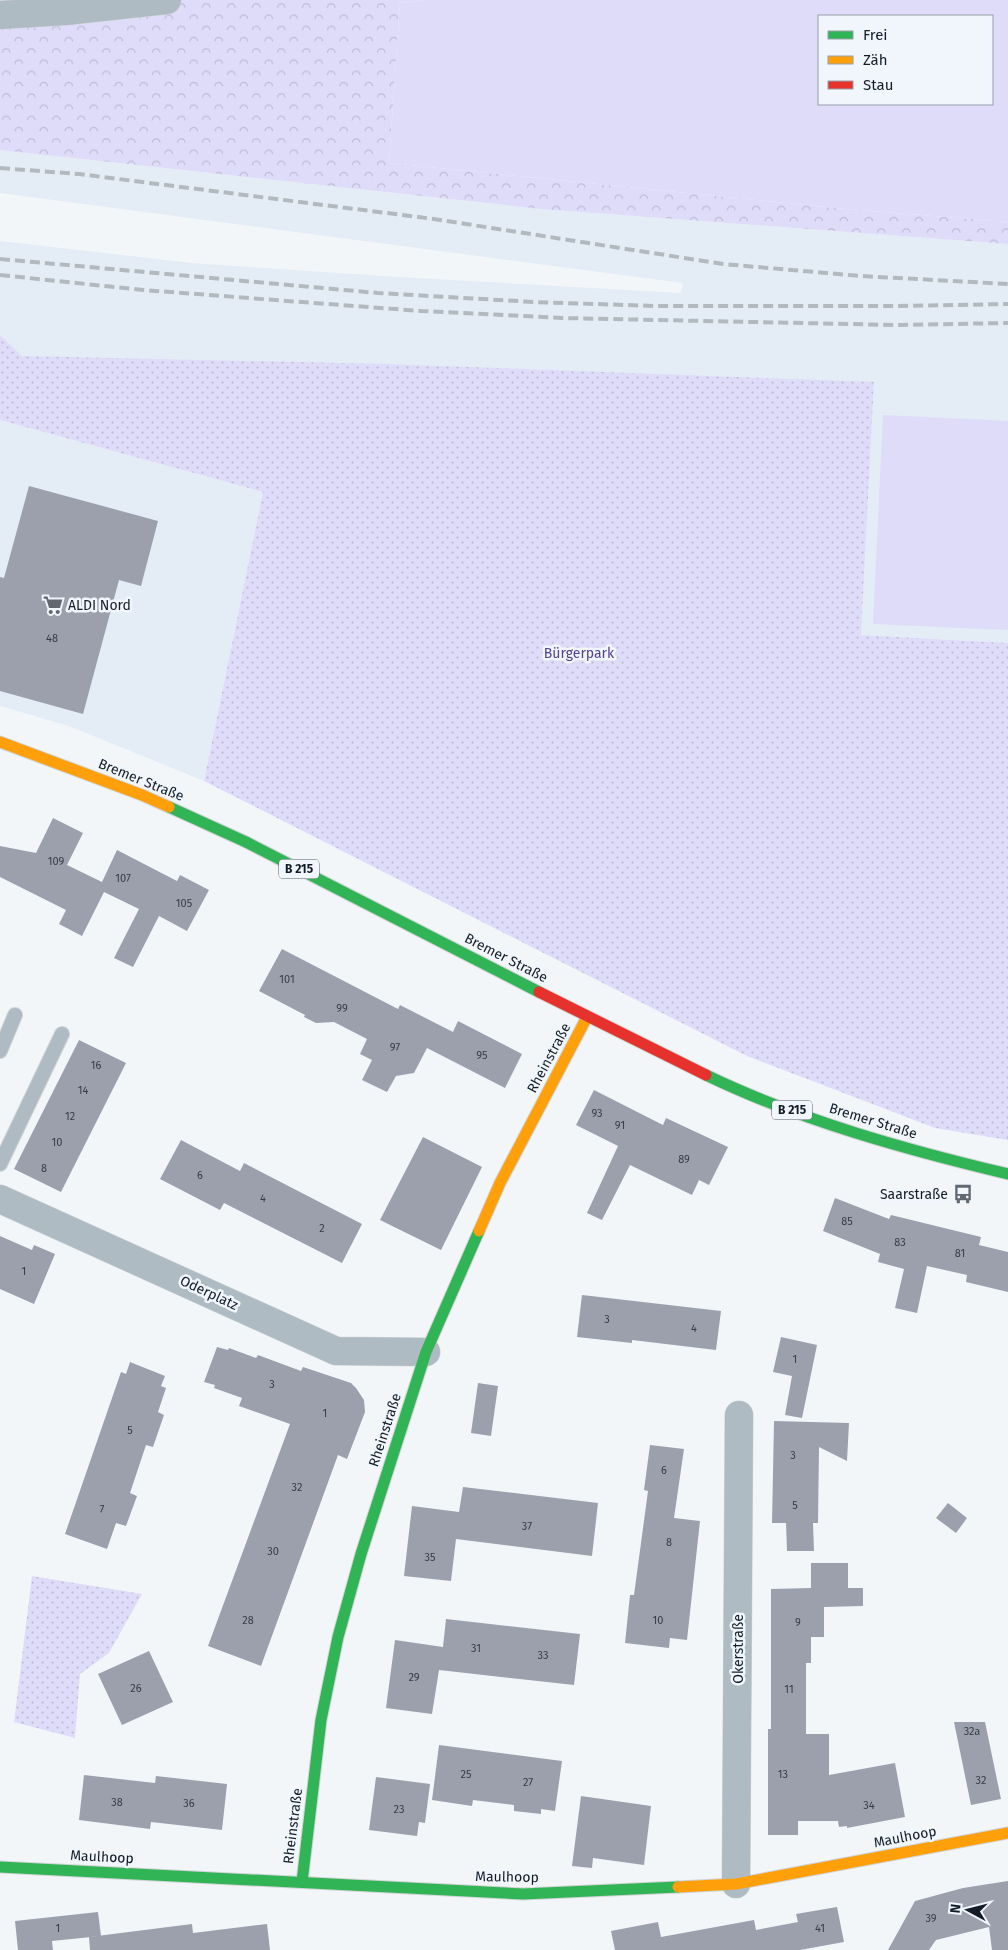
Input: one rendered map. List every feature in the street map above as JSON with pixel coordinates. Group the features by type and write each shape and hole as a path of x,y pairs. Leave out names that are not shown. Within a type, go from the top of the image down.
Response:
{"street":[{"path":"0,15 66,11 167,0"},
{"name":"Bremer Straße","path":"0,742 142,795 246,842 587,1017 725,1084 839,1128 1008,1174"},
{"name":"Rheinstraße","path":"302,1882 321,1720 338,1637 361,1554 426,1352 500,1183 587,1017"},
{"name":"Oderplatz","path":"0,1199 336,1351 426,1352"},
{"name":"Okerstraße","path":"736,1884 739,1415"},
{"name":"Maulhoop","path":"0,1868 523,1894 736,1884 1008,1833"}],"lane":[{"path":"0,1051 16,1015"},
{"path":"0,1164 62,1034"}],"shaded area":[{"path":"0,150 541,209 1008,244 1008,643 861,635 874,383 22,356 0,335 0,241 192,263 382,276 681,293 683,283 0,193"},
{"path":"0,420 263,492 204,781 69,726 0,706"}],"green space":[{"path":"0,0 427,0 400,3 389,163 846,209 1008,222 1008,244 541,209 0,150"},
{"path":"427,0 1008,0 1008,222 846,209 389,163 400,3"},
{"name":"Bürgerpark","path":"0,335 22,356 385,364 874,382 861,635 1008,643 1008,1140 935,1128 747,1056 204,781 263,492 0,420"},
{"path":"883,415 1008,421 1008,630 873,624"},
{"path":"32,1576 142,1594 109,1653 80,1674 75,1738 14,1722"}],"building":[{"path":"29,486 158,521 141,586 119,580 83,714 0,691 0,577 4,578"},
{"path":"53,818 83,833 67,865 102,882 117,850 177,881 180,875 209,890 187,931 159,916 133,967 114,958 139,909 104,892 82,936 59,924 66,910 0,877 0,846 36,853"},
{"path":"282,949 398,1009 400,1005 453,1032 458,1021 522,1054 505,1088 427,1048 414,1073 396,1076 387,1092 362,1080 372,1060 360,1054 367,1039 334,1022 316,1023 304,1017 305,1015 259,991"},
{"path":"79,1040 126,1063 61,1192 14,1169"},
{"path":"594,1090 663,1125 666,1118 728,1147 709,1185 699,1180 692,1195 630,1165 602,1220 587,1213 618,1146 576,1125"},
{"path":"423,1137 482,1167 441,1250 380,1220"},
{"path":"181,1140 240,1171 244,1163 362,1224 342,1263 224,1203 220,1210 160,1179"},
{"path":"835,1198 889,1219 891,1215 981,1237 979,1245 1008,1252 1008,1292 966,1282 967,1275 927,1266 917,1313 895,1308 904,1269 878,1262 880,1254 823,1231"},
{"path":"0,1236 32,1250 34,1245 55,1254 34,1304 0,1289"},
{"path":"582,1295 721,1311 716,1350 632,1340 632,1343 577,1337"},
{"path":"781,1337 817,1345 802,1418 785,1415 792,1376 773,1372"},
{"path":"217,1347 228,1350 229,1348 256,1358 258,1355 301,1371 303,1367 351,1383 364,1400 365,1412 347,1459 338,1455 261,1666 208,1646 290,1424 239,1406 242,1398 214,1388 215,1385 204,1382"},
{"path":"130,1362 165,1376 161,1386 166,1388 158,1412 164,1415 153,1447 146,1445 130,1493 137,1496 126,1526 116,1523 107,1549 65,1534 121,1372 126,1374"},
{"path":"478,1383 498,1386 491,1436 471,1433"},
{"path":"774,1421 849,1423 847,1461 819,1447 818,1523 813,1523 814,1551 787,1551 786,1523 772,1523"},
{"path":"650,1445 684,1449 674,1518 700,1521 687,1640 670,1638 669,1648 625,1643 630,1595 634,1595 648,1491 644,1490"},
{"path":"463,1487 598,1503 592,1556 456,1539 451,1581 404,1576 412,1506 459,1512"},
{"path":"948,1503 967,1518 956,1533 936,1518"},
{"path":"811,1563 848,1563 848,1588 863,1588 863,1606 824,1607 824,1637 811,1637 811,1663 806,1663 806,1734 829,1734 829,1775 895,1763 905,1817 847,1828 847,1826 839,1827 838,1821 798,1821 798,1835 768,1835 768,1729 771,1729 771,1589 811,1588"},
{"path":"446,1619 580,1634 574,1685 439,1670 432,1714 386,1708 395,1640 443,1647"},
{"path":"149,1651 173,1702 122,1725 98,1674"},
{"path":"954,1722 985,1722 1001,1799 971,1805"},
{"path":"439,1745 562,1761 555,1811 541,1809 541,1814 514,1811 514,1805 473,1800 472,1806 432,1800"},
{"path":"84,1775 155,1783 156,1776 227,1784 222,1830 151,1822 150,1829 79,1820"},
{"path":"376,1777 430,1784 425,1823 419,1822 417,1836 369,1830"},
{"path":"581,1796 651,1806 644,1865 593,1858 592,1868 572,1866"},
{"path":"1008,1881 1008,1950 992,1950 989,1927 936,1940 929,1950 888,1950 915,1901 963,1888"},
{"path":"837,1907 844,1942 800,1950 615,1950 611,1931 658,1922 661,1937 754,1920 756,1930 798,1922 796,1914"},
{"path":"98,1912 101,1936 52,1941 53,1950 18,1950 15,1921"},
{"path":"192,1924 193,1933 267,1924 270,1950 90,1950 89,1937"}],"railway":[{"path":"0,168 79,174 434,219 723,264 861,276 1008,284"},
{"path":"0,259 378,293 534,302 655,306 1008,304"},
{"path":"0,275 143,290 421,311 562,318 896,325 1008,323"}],"traffic: fast":[{"path":"169,807 246,842 539,992"},
{"path":"706,1075 816,1120 931,1155 1008,1174"},
{"path":"302,1882 321,1720 338,1637 361,1554 426,1352 479,1231"},
{"path":"0,1867 523,1894 678,1887"}],"traffic: slow":[{"path":"0,742 142,795 169,807"},
{"path":"479,1231 500,1183 587,1017"},
{"path":"678,1887 736,1884 1008,1833"}],"traffic: jam":[{"path":"539,992 706,1075"}],"place":[{"name":"ALDI Nord","path":"53,605"},
{"name":"Saarstraße","path":"963,1194"}]}
